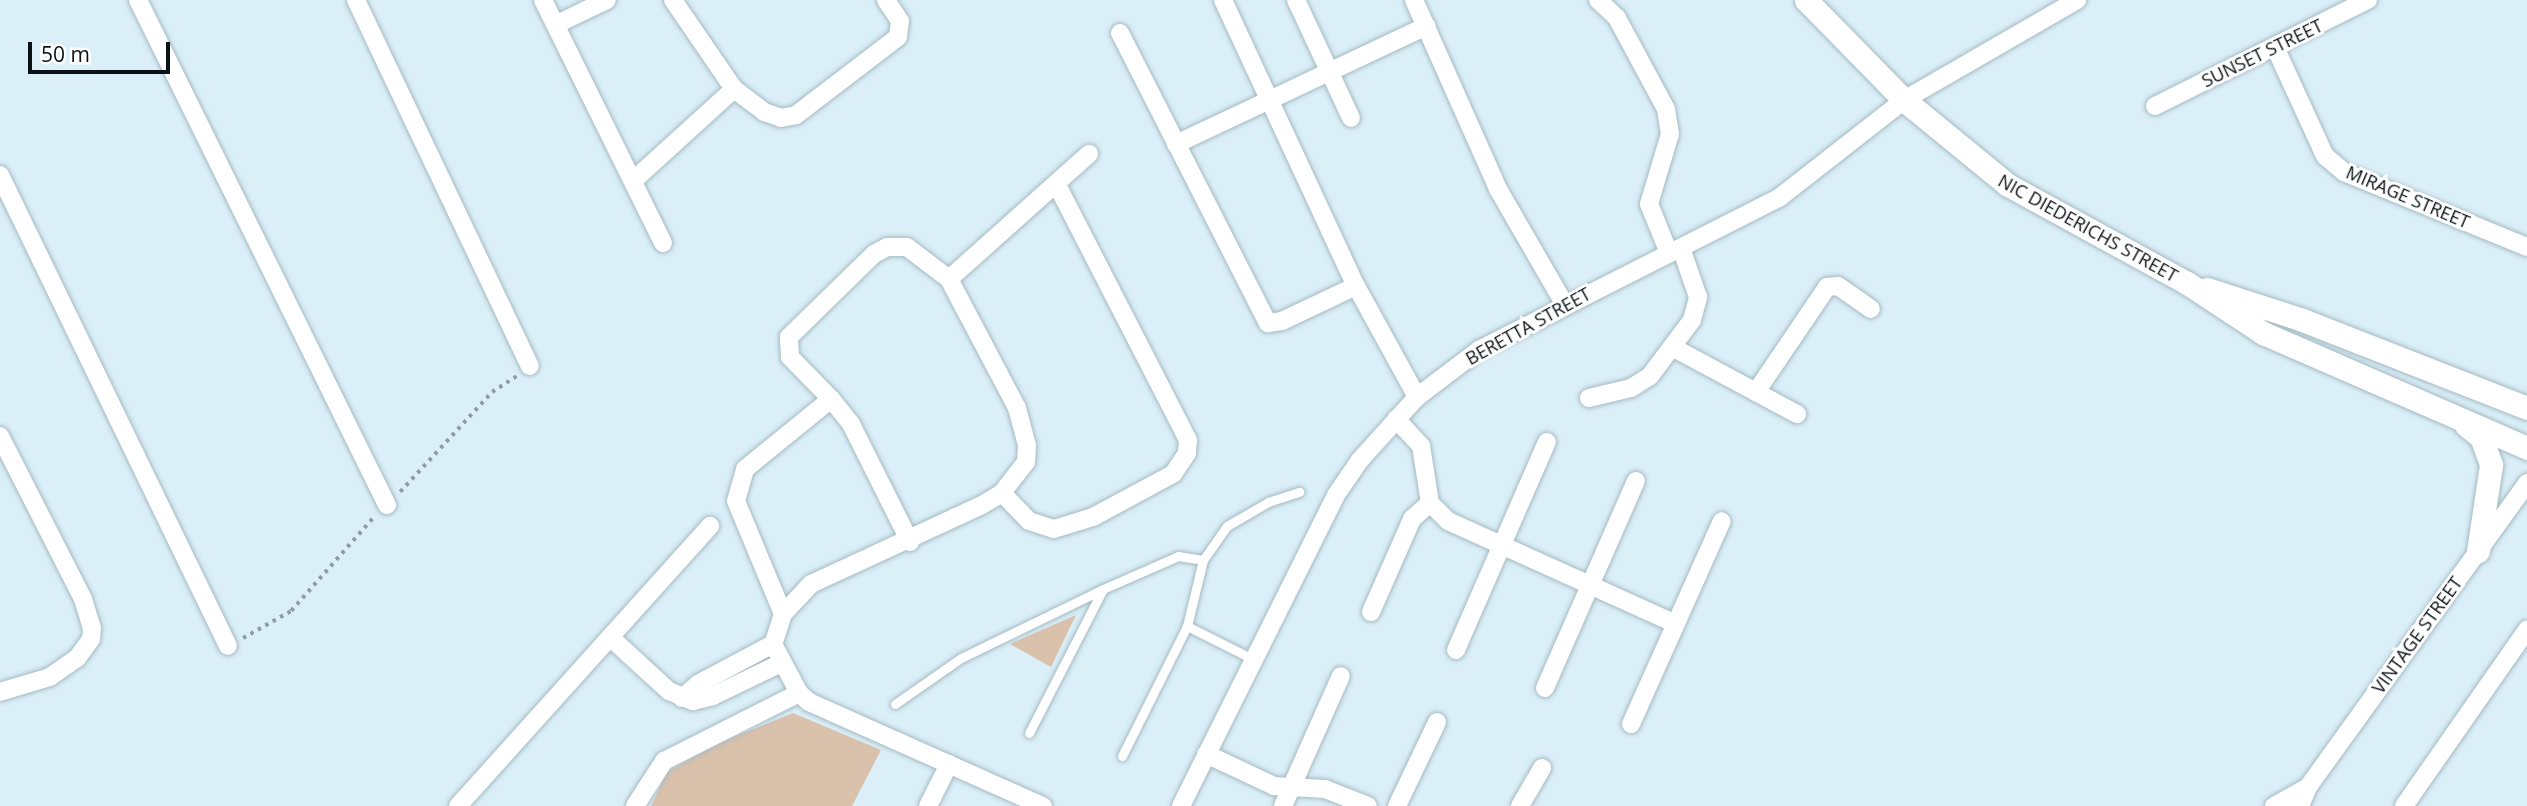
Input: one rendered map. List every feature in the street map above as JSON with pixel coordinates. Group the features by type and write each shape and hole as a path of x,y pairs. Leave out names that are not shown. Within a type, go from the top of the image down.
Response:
{"street":[{"path":"138,0 387,505"},
{"path":"356,0 530,366"},
{"path":"543,0 635,178 663,243"},
{"path":"557,24 607,0"},
{"path":"673,0 734,89 764,112 781,118 796,115 898,37 900,21 886,0"},
{"path":"1223,0 1356,286 1418,397"},
{"path":"1296,0 1351,118"},
{"path":"1414,0 1498,188 1565,305"},
{"path":"1589,398 1641,383 1692,320 1699,297 1649,204 1651,184 1670,134 1666,109 1617,18 1598,0"},
{"name":"NIC DIEDERICHS STREET","path":"1806,0 1904,100 2008,185 2187,283 2263,333 2527,448"},
{"name":"BERETTA STREET","path":"1181,806 1336,495 1396,419 1418,397 1479,350 1780,197 1904,100 2077,0"},
{"name":"SUNSET STREET","path":"2155,106 2368,0"},
{"path":"1176,144 1427,26"},
{"path":"1120,33 1268,323 1282,321 1356,286"},
{"name":"MIRAGE STREET","path":"2275,47 2320,146 2344,172 2527,247"},
{"path":"635,178 734,89"},
{"path":"948,279 1089,154"},
{"path":"0,175 228,646"},
{"path":"1002,493 1029,521 1054,529 1093,517 1173,474 1187,453 1188,440 1057,185"},
{"path":"909,542 851,424 799,367 786,347 789,337 811,311 874,254 887,247 918,253 948,279 1024,432 1026,462 1002,493 909,542 811,584 783,614 773,644 799,693 1043,806"},
{"name":"NIC DIEDERICHS STREET","path":"2187,283 2300,318 2527,408"},
{"path":"1756,392 1827,287 1838,286 1871,309"},
{"path":"1672,347 1797,414"},
{"path":"783,614 742,522 738,487 745,469 762,452 831,399"},
{"path":"2458,418 2481,438 2491,465 2478,551"},
{"path":"1396,419 1421,446 1430,503 1448,521 1676,624"},
{"path":"0,436 83,599 92,628 91,639 77,659 50,677 0,692"},
{"path":"1455,650 1547,442"},
{"path":"1545,688 1636,481"},
{"name":"VINTAGE STREET","path":"2300,806 2308,787 2527,483"},
{"path":"1371,612 1412,519 1430,503"},
{"path":"1631,724 1722,521"},
{"path":"458,806 710,526"},
{"path":"2404,806 2527,630"},
{"path":"610,637 682,698 703,700 781,663"},
{"path":"682,698 698,684 773,644"},
{"path":"1283,806 1340,676"},
{"path":"635,806 664,761 799,693"},
{"path":"1397,806 1437,723"},
{"path":"1206,754 1274,786 1325,789 1368,806"},
{"path":"928,806 948,764"},
{"path":"1520,806 1542,768"},
{"name":"VINTAGE STREET","path":"2274,806 2308,787"}],"lane":[{"path":"1122,756 1187,626 1203,560 1227,526 1268,502 1299,492"},
{"path":"895,704 961,658 1103,589 1178,555 1203,560"},
{"path":"1029,733 1103,589"},
{"path":"1187,626 1253,659"}],"shaded area":[{"path":"1076,615 1051,667 1010,644"},
{"path":"793,713 881,750 852,806 651,806 667,772 719,743"}]}
